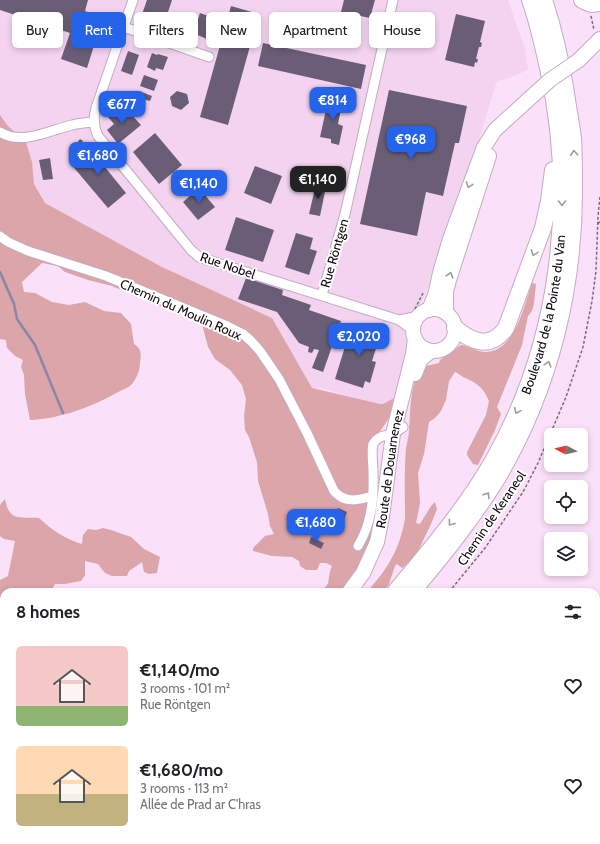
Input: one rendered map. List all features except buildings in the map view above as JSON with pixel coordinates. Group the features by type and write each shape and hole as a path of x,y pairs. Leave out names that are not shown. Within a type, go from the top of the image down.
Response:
{"highway":[{"name":"Boulevard de la Pointe du Van","path":"398,588 441,536 480,482 492,461 518,409 529,382 545,329 559,259 562,212 562,169 557,109 541,35 530,0"},
{"name":"Boulevard de la Pointe du Van","path":"415,588 470,521 499,476 520,434 543,378 552,351 561,314 568,278 573,236 574,152 561,64 544,0"},
{"path":"455,328 466,337 478,341 493,339 502,333 510,320 548,212 552,182 553,137 541,35"}],"main road":[{"path":"579,60 597,34"},
{"path":"424,313 441,310 452,320 455,328 452,340 448,345 437,351 431,351 419,344 414,334 414,325 424,313 435,295 450,239 484,147 495,130 550,80 579,60 600,50"},
{"path":"446,313 446,292 449,280 492,148 510,117"},
{"name":"Route de Douarnenez","path":"351,588 363,574 377,542 413,354 414,334"},
{"name":"Route de Douarnenez","path":"360,588 375,564 385,540 398,430 417,368 421,359 431,351"}],"street":[{"path":"126,20 132,0"},
{"name":"Rue Röntgen","path":"322,296 345,214 393,0"},
{"path":"126,28 208,57"},
{"path":"0,132 8,136 28,137 74,124 93,122 96,108 117,48"},
{"name":"Rue Nobel","path":"93,122 94,130 98,136 195,254 208,260 399,320 414,334"},
{"name":"Chemin du Moulin Roux","path":"0,236 8,242 28,251 106,276 243,334 260,350 279,379 317,453 334,491 338,495 348,500 373,496"},
{"name":"Rue Nobel","path":"399,320 424,313"},
{"path":"358,546 363,538 369,520 373,496 373,444 379,437 398,430"}],"path":[{"path":"591,2 590,11 597,34"},
{"name":"Chemin de Keraneol","path":"452,588 485,548 523,492 538,463 575,373 590,316 596,271 600,196"}],"shaded area":[{"path":"0,0 508,0 525,49 528,70 497,81 444,251 408,333 409,351 400,390 394,398 383,404 355,399 322,388 312,389 272,318 160,266 45,203 34,184 32,162 26,142 8,126 0,115"},
{"path":"0,115 8,126 26,142 32,162 34,184 45,203 160,266 272,318 312,388 380,404 394,398 389,418 381,430 371,440 367,522 374,528 366,557 352,579 344,588 325,588 328,583 332,566 326,563 320,563 317,570 306,570 300,566 299,561 292,557 272,556 253,551 253,548 265,536 274,534 270,526 258,481 257,462 249,437 245,430 244,416 246,399 242,385 230,370 215,359 208,347 201,320 169,310 112,286 65,272 58,266 42,263 22,282 24,292 35,293 52,302 69,305 85,302 104,311 121,313 131,324 134,344 140,350 141,357 137,375 133,383 128,387 88,407 41,419 30,420 25,394 24,375 21,367 23,360 15,356 7,348 6,340 0,339"},
{"path":"532,283 536,284 534,303 532,311 528,316 522,345 497,407 501,414 478,465 473,464 467,455 467,452 486,415 489,401 479,386 455,372 449,381 446,400 441,411 429,422 424,454 418,473 420,503 416,523 420,524 435,502 437,509 414,558 402,568 397,564 395,566 389,584 386,588 370,588 387,567 396,550 403,530 405,519 406,448 409,432 411,397 418,374 422,367 439,363 440,360 461,345 484,352 495,350 503,345 511,336 521,315"},
{"path":"5,499 8,509 12,515 19,517 39,518 59,534 82,544 83,535 88,529 96,530 103,528 131,537 144,549 160,557 157,573 149,574 144,572 142,562 129,571 127,576 112,576 105,573 98,564 85,561 85,575 81,581 55,584 53,588 0,588 0,580 8,576 15,541 4,539 0,536 0,505"}],"waterway":[{"path":"0,272 14,304 17,319 35,345 63,413"}]}
